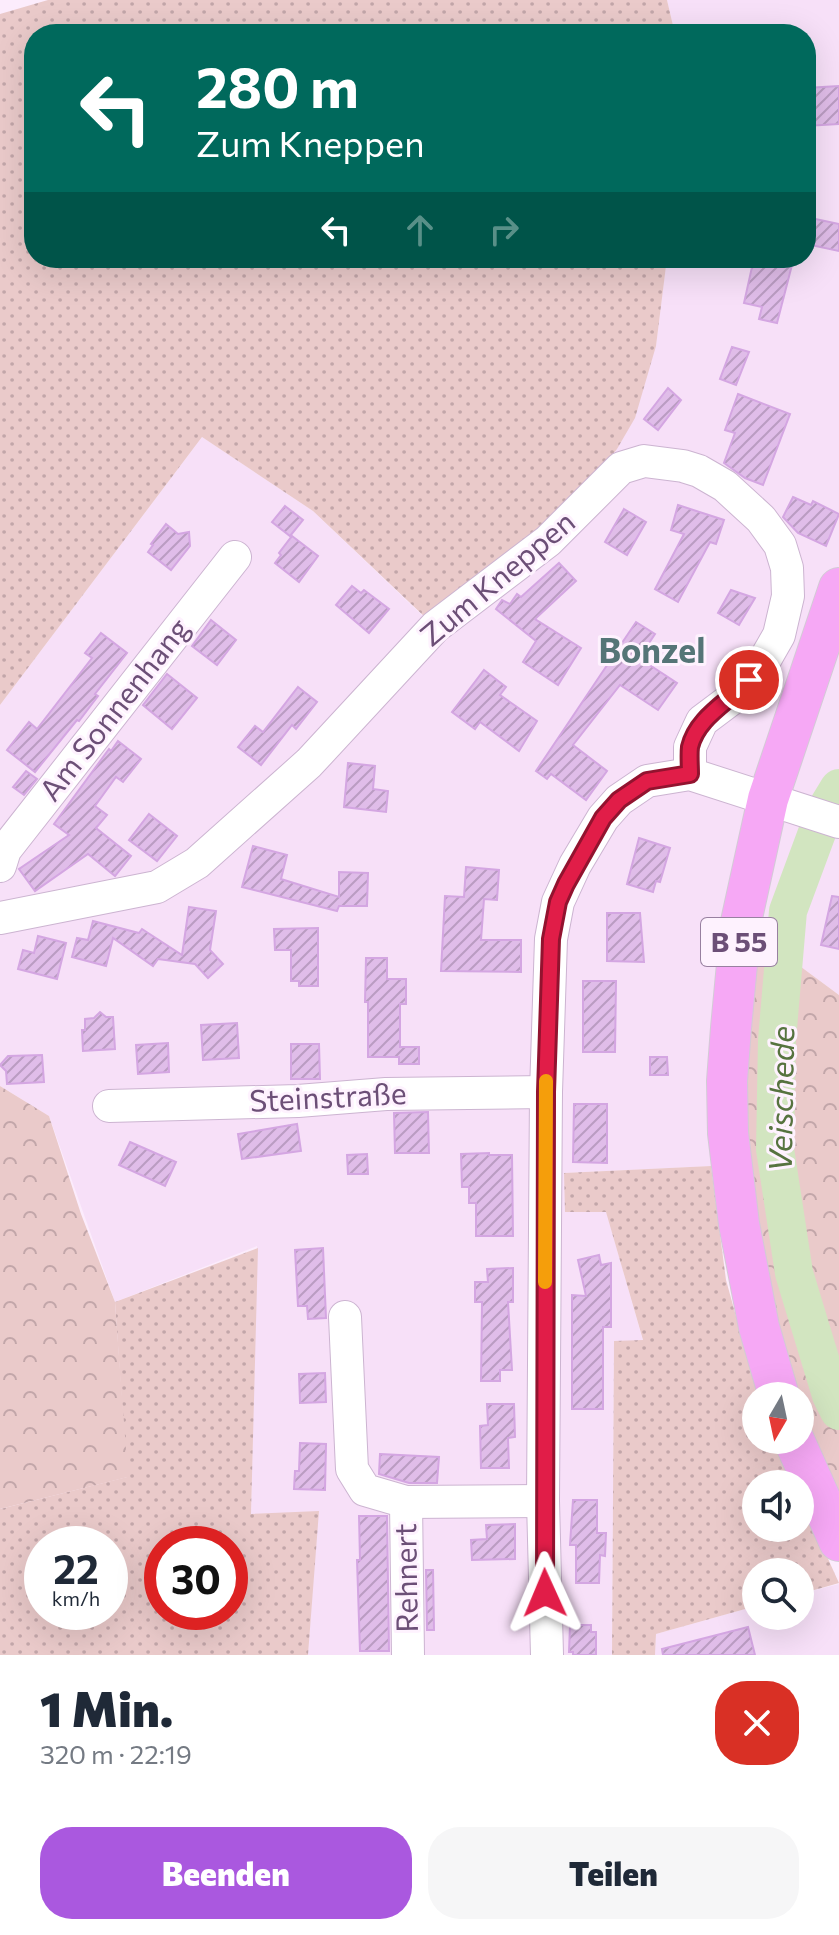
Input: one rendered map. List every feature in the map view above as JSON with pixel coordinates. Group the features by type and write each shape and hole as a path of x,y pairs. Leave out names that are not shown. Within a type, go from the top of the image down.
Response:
{"main road":[{"name":"B 55","path":"775,1382 759,1327 739,1224 728,1133 729,1055 741,922 768,799 839,588"},
{"path":"800,1454 839,1541"}],"street":[{"name":"Zum Kneppen","path":"1,910 157,887 197,863 309,763 435,627 548,541 621,468 644,461 691,468 725,486 761,519 780,545 787,568 788,596 779,635 763,663 734,697 702,721 690,747 690,774"},
{"name":"Am Sonnenhang","path":"0,866 5,850 235,557"},
{"path":"547,1655 543,1501 546,1092 551,939 558,902 575,865 603,818 619,800 647,781 690,774 828,818"},
{"name":"Steinstraße","path":"109,1106 298,1101 386,1094 546,1092"},
{"path":"345,1317 352,1469 365,1490 406,1502 543,1501"},
{"name":"Rehnert","path":"406,1502 408,1655"}],"shaded area":[{"path":"667,0 839,0 839,995 758,935 742,1152 711,1166 564,1173 606,1211 643,1341 614,1342 612,1655 308,1655 318,1512 251,1514 257,1246 115,1302 49,1116 0,1086 0,705 202,437 313,511 427,620 656,346 666,268 816,268 816,24 673,24"},
{"path":"839,1584 839,1655 655,1655 656,1634 742,1610 742,1630 814,1630 814,1590"}],"green space":[{"path":"48,0 667,0 673,24 24,24 24,268 666,268 656,346 635,418 617,449 580,496 428,620 313,511 202,437 0,705 0,14"},
{"path":"758,935 839,995 839,1505 814,1443 814,1382 793,1382 752,1228 740,1066"},
{"path":"0,1086 49,1116 81,1214 115,1302 128,1477 0,1509"},
{"path":"711,1166 726,1280 754,1382 742,1382 742,1454 781,1454 788,1470 742,1470 742,1542 814,1542 814,1528 839,1583 814,1590 814,1558 742,1558 742,1610 656,1634 655,1655 612,1655 614,1341 643,1340 606,1212 565,1212 564,1173"},
{"path":"258,1248 251,1514 319,1511 308,1655 0,1655 0,1509 127,1477 115,1302"}],"building":[{"path":"839,86 839,124 816,125 816,87"},
{"path":"816,219 839,224 839,251 816,246"},
{"path":"752,268 791,268 777,323 759,319 762,307 744,303"},
{"path":"732,347 749,352 736,385 720,379"},
{"path":"668,388 681,400 658,430 644,419"},
{"path":"738,394 790,414 763,485 745,478 724,463 735,433 725,430"},
{"path":"793,497 811,505 813,501 839,514 826,546 798,533 783,517"},
{"path":"678,505 724,520 716,544 710,542 678,602 655,589 684,534 671,530"},
{"path":"285,506 303,520 290,536 272,522"},
{"path":"624,509 646,522 627,555 605,542"},
{"path":"166,524 178,534 189,532 190,546 171,570 148,552"},
{"path":"292,536 318,556 299,582 275,563"},
{"path":"559,563 576,581 535,619 581,648 558,685 523,662 536,641 496,609 502,600 510,604 517,594 521,597"},
{"path":"352,586 361,593 364,590 389,609 369,633 336,605"},
{"path":"731,590 755,598 739,625 718,613"},
{"path":"211,620 236,640 217,665 192,646"},
{"path":"636,622 655,634 639,658 677,683 658,710 620,685 573,745 607,771 586,800 551,774 547,779 536,771"},
{"path":"101,633 127,653 95,694 98,696 79,721 35,772 7,750 29,722 37,729 92,658 85,653"},
{"path":"484,670 506,687 500,695 537,721 519,751 480,722 475,729 452,712"},
{"path":"167,674 197,698 172,729 143,705"},
{"path":"298,687 317,702 296,729 292,725 261,765 238,747 255,726 263,732"},
{"path":"118,741 141,759 123,782 116,777 95,806 107,815 96,828 131,856 115,876 88,854 35,891 19,869 69,835 54,824"},
{"path":"348,763 375,766 373,789 388,791 386,812 344,807"},
{"path":"26,771 37,779 24,795 13,787"},
{"path":"149,814 177,836 157,861 129,840"},
{"path":"639,838 670,848 660,882 656,881 653,892 627,884"},
{"path":"253,846 287,855 281,879 339,897 339,872 368,873 367,906 339,906 337,911 242,887"},
{"path":"466,867 499,870 497,900 484,899 481,940 521,940 521,972 441,971 445,896 464,897"},
{"path":"832,896 839,897 839,949 821,945"},
{"path":"189,907 216,911 210,950 223,964 208,978 195,964 158,959 153,966 113,938 106,966 72,957 77,938 88,940 93,921 139,933 142,929 182,955"},
{"path":"607,913 640,913 644,962 607,961"},
{"path":"318,928 318,986 299,986 299,981 291,981 291,950 275,950 274,929"},
{"path":"38,936 66,943 57,979 18,969 23,950 34,953"},
{"path":"366,958 387,958 387,979 406,979 406,1004 400,1004 400,1047 419,1047 419,1064 399,1064 399,1057 368,1057"},
{"path":"583,981 616,981 615,1052 583,1052"},
{"path":"100,1012 106,1017 113,1017 115,1049 83,1051 85,1019 94,1018"},
{"path":"237,1023 239,1058 203,1060 201,1025"},
{"path":"168,1043 169,1072 138,1074 136,1045"},
{"path":"291,1044 319,1044 320,1079 291,1079"},
{"path":"42,1055 44,1082 7,1084 6,1071 0,1065 8,1056"},
{"path":"650,1057 667,1057 668,1075 650,1075"},
{"path":"574,1104 607,1104 607,1163 573,1162"},
{"path":"428,1112 429,1153 395,1153 394,1113"},
{"path":"297,1124 301,1151 242,1159 238,1134"},
{"path":"130,1142 176,1162 165,1186 119,1165"},
{"path":"367,1154 368,1174 348,1174 347,1155"},
{"path":"461,1154 512,1155 513,1236 476,1236 476,1203 469,1203 469,1187 462,1187"},
{"path":"323,1248 326,1318 308,1319 307,1306 298,1306 295,1250"},
{"path":"599,1255 601,1265 611,1263 611,1327 603,1327 603,1409 572,1409 572,1295 586,1296 578,1260"},
{"path":"513,1268 513,1302 508,1302 512,1370 500,1370 500,1381 481,1381 482,1302 475,1302 475,1282 488,1282 487,1269"},
{"path":"325,1373 326,1402 300,1403 299,1374"},
{"path":"487,1404 514,1404 515,1437 508,1438 509,1468 481,1468 480,1426 488,1425"},
{"path":"300,1443 326,1444 325,1490 294,1489 295,1471 299,1471"},
{"path":"380,1454 439,1457 437,1483 409,1483 379,1474"},
{"path":"573,1500 597,1500 597,1533 606,1533 605,1556 600,1555 599,1583 576,1583 576,1545 570,1545"},
{"path":"359,1516 387,1516 389,1651 360,1651"},
{"path":"515,1524 515,1559 472,1560 471,1540 487,1539 486,1525"},
{"path":"426,1570 433,1570 434,1630 427,1630"},
{"path":"570,1625 591,1625 591,1632 596,1632 596,1655 573,1655 569,1652"},
{"path":"742,1629 749,1630 755,1655 663,1655 662,1649"}],"waterway":[{"name":"Veischede","path":"839,788 825,811 788,911 777,1040 775,1149 794,1273 831,1395 839,1411"}],"slow traffic":[{"path":"545,1282 546,1081"}],"district":[{"name":"Bonzel","path":"652,651"}],"route":[{"path":"545,1593 546,1092 551,939 558,902 575,865 603,818 619,800 647,781 690,774 690,747 702,721 734,697 749,680"}]}
